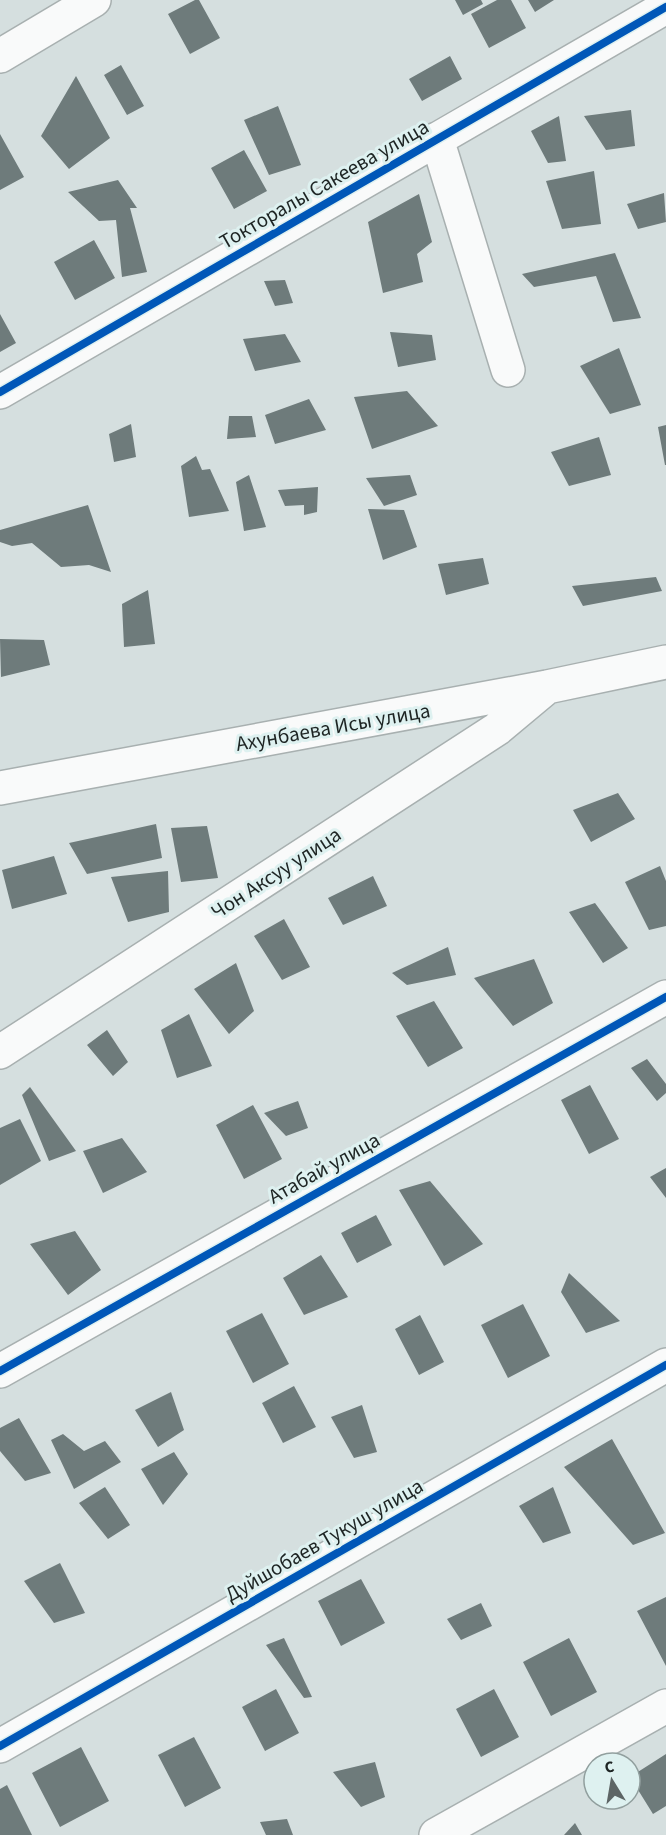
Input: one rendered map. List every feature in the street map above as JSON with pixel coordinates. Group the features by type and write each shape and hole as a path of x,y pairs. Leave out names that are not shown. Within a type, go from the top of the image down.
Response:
{"street":[{"path":"0,56 94,0"},
{"name":"Токторалы Сакеева улица","path":"0,392 666,7"},
{"path":"437,139 508,370"},
{"name":"Ахунбаева Исы улица","path":"0,788 547,687 666,662"},
{"name":"Чон Аксуу улица","path":"0,1052 497,729 547,687"},
{"name":"Атабай улица","path":"0,1371 666,997"},
{"name":"Дуйшобаев Тукуш улица","path":"0,1746 666,1365"},
{"path":"436,1835 666,1706"}],"building":[{"path":"199,0 220,38 190,54 168,14"},
{"path":"455,0 481,0 483,4 463,15"},
{"path":"497,0 511,0 526,28 489,48 471,14"},
{"path":"528,0 554,0 535,12"},
{"path":"450,56 462,79 422,101 409,79"},
{"path":"121,65 144,106 127,115 104,75"},
{"path":"76,76 110,138 69,169 41,136"},
{"path":"278,106 301,165 269,175 244,120"},
{"path":"631,110 635,146 606,150 584,116"},
{"path":"559,116 566,161 548,163 531,131"},
{"path":"0,134 24,177 0,190"},
{"path":"244,150 267,191 234,209 211,168"},
{"path":"594,171 601,224 562,229 546,181"},
{"path":"118,180 137,208 130,208 147,272 122,277 116,220 99,221 68,192"},
{"path":"664,193 666,222 638,229 627,204"},
{"path":"419,194 432,242 417,254 423,282 383,293 368,222"},
{"path":"94,240 115,278 75,300 54,262"},
{"path":"615,253 641,318 613,322 596,276 534,287 522,274"},
{"path":"285,280 293,303 275,306 264,281"},
{"path":"0,314 16,343 0,352"},
{"path":"390,332 432,335 436,360 398,367"},
{"path":"285,334 301,362 255,371 243,339"},
{"path":"619,348 641,405 610,414 580,366"},
{"path":"407,391 438,426 372,449 354,397"},
{"path":"309,399 326,430 275,444 265,415"},
{"path":"229,416 252,416 256,437 227,439"},
{"path":"131,424 136,457 114,462 109,434"},
{"path":"666,425 666,465 665,465 658,427"},
{"path":"599,437 611,475 569,486 551,452"},
{"path":"196,456 202,470 210,469 229,511 189,517 181,466"},
{"path":"249,475 266,527 244,531 236,482"},
{"path":"410,475 417,495 384,506 366,478"},
{"path":"318,487 317,512 304,515 304,505 285,506 278,490"},
{"path":"88,505 111,572 89,565 61,567 32,543 12,546 0,542 0,530"},
{"path":"368,509 404,510 417,547 383,560"},
{"path":"483,558 489,584 446,595 438,564"},
{"path":"656,577 662,591 583,606 572,586"},
{"path":"148,590 155,644 124,647 122,604"},
{"path":"0,639 44,640 50,665 1,677"},
{"path":"618,793 635,819 591,842 573,810"},
{"path":"156,824 162,858 87,874 69,843"},
{"path":"207,826 218,878 181,882 171,828"},
{"path":"54,856 67,894 12,909 2,870"},
{"path":"660,866 666,881 666,926 649,930 625,882"},
{"path":"168,871 169,912 128,922 111,877"},
{"path":"373,876 387,906 343,925 328,898"},
{"path":"595,903 628,948 603,963 569,912"},
{"path":"284,919 310,967 282,980 254,936"},
{"path":"448,947 456,975 407,985 392,973"},
{"path":"534,959 553,1003 513,1026 474,978"},
{"path":"236,963 254,1011 229,1034 194,989"},
{"path":"434,1001 463,1048 428,1067 396,1016"},
{"path":"189,1014 212,1066 177,1078 161,1030"},
{"path":"107,1030 128,1062 113,1076 87,1045"},
{"path":"647,1059 666,1084 666,1093 657,1101 631,1068"},
{"path":"590,1085 619,1139 589,1154 561,1100"},
{"path":"30,1087 76,1151 49,1161 22,1095"},
{"path":"298,1101 308,1128 286,1136 264,1113"},
{"path":"253,1105 282,1159 244,1179 216,1125"},
{"path":"20,1119 41,1161 0,1185 0,1128"},
{"path":"122,1138 147,1172 103,1193 83,1151"},
{"path":"666,1168 666,1198 650,1177"},
{"path":"430,1181 483,1244 444,1266 399,1190"},
{"path":"376,1215 392,1245 357,1263 341,1233"},
{"path":"75,1231 101,1270 68,1295 30,1244"},
{"path":"321,1255 348,1297 304,1315 283,1278"},
{"path":"569,1273 620,1321 586,1333 561,1292"},
{"path":"523,1304 550,1356 508,1378 481,1325"},
{"path":"262,1313 289,1364 253,1383 226,1331"},
{"path":"420,1315 444,1362 419,1375 395,1329"},
{"path":"294,1386 316,1427 283,1443 262,1403"},
{"path":"171,1392 184,1430 158,1447 135,1410"},
{"path":"362,1405 377,1452 354,1458 331,1417"},
{"path":"19,1418 51,1473 25,1481 0,1451 0,1428"},
{"path":"63,1434 84,1451 105,1441 121,1462 74,1489 51,1440"},
{"path":"612,1439 665,1533 633,1545 564,1467"},
{"path":"174,1452 188,1474 163,1505 141,1469"},
{"path":"105,1487 130,1525 108,1539 79,1503"},
{"path":"553,1487 571,1533 543,1543 519,1506"},
{"path":"60,1563 85,1613 54,1623 24,1581"},
{"path":"361,1579 385,1623 341,1646 318,1601"},
{"path":"666,1597 666,1666 637,1611"},
{"path":"481,1603 492,1626 461,1640 447,1619"},
{"path":"284,1638 312,1697 304,1698 266,1645"},
{"path":"569,1638 597,1692 551,1716 523,1662"},
{"path":"276,1689 299,1733 265,1751 242,1707"},
{"path":"494,1689 519,1737 481,1757 456,1709"},
{"path":"194,1737 221,1788 185,1807 158,1755"},
{"path":"81,1747 109,1801 60,1827 32,1773"},
{"path":"666,1754 666,1806 653,1814 642,1796 642,1769"},
{"path":"375,1762 385,1797 361,1807 333,1772"},
{"path":"7,1785 32,1835 0,1835 0,1789"},
{"path":"287,1819 293,1835 266,1835 260,1822"},
{"path":"575,1823 582,1835 564,1835"}],"cycle path":[{"path":"0,392 666,7"},
{"path":"0,1371 666,997"},
{"path":"0,1746 666,1365"}]}
